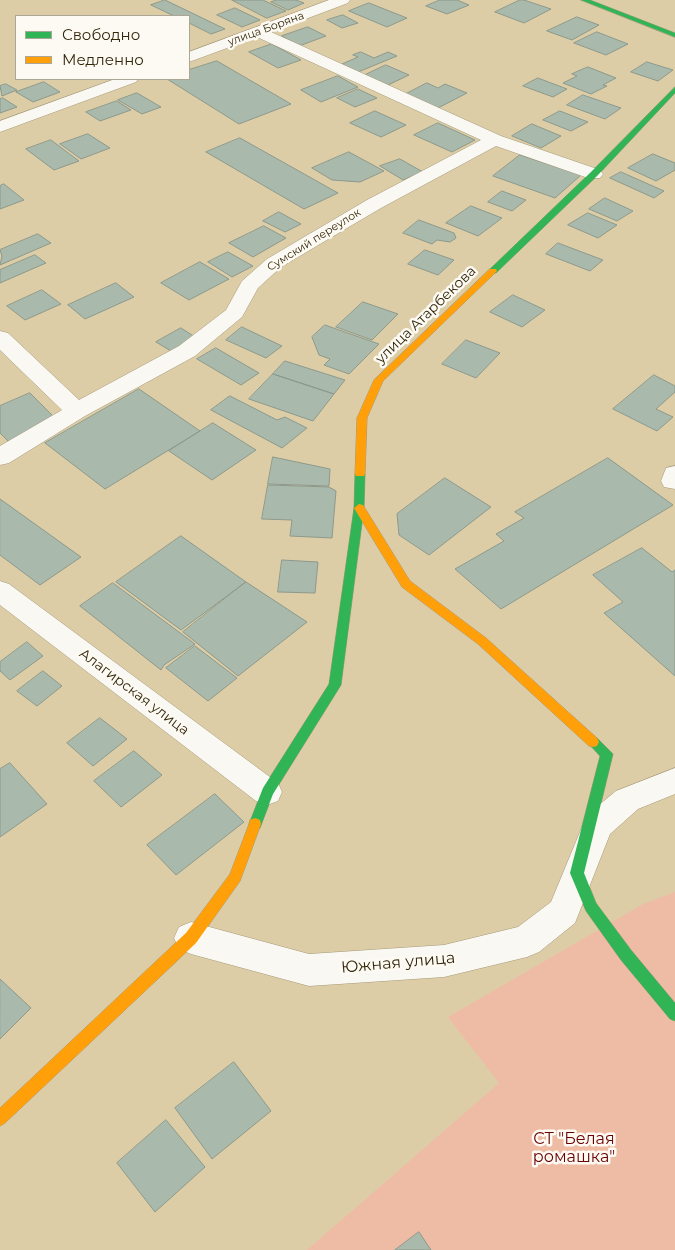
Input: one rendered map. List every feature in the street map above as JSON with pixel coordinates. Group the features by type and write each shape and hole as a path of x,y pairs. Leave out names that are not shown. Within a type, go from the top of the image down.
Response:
{"street":[{"name":"улица Боряна","path":"190,57 343,0"},
{"path":"584,0 675,36"},
{"path":"258,32 495,140 594,174"},
{"path":"0,127 127,80"},
{"name":"улица Атарбекова","path":"267,792 335,685 359,508 362,418 379,380 594,174 675,88"},
{"name":"Сумский переулок","path":"0,457 77,410 187,351 235,313 249,284 274,263 374,204 495,140"},
{"path":"0,338 77,410"},
{"path":"359,508 406,584 482,641 607,754 577,874 591,907 626,955 675,1014"},
{"name":"Алагирская улица","path":"0,591 267,792"},
{"name":"Южная улица","path":"191,938 309,970 444,961 527,941 563,912 598,825 627,800 675,781"},
{"path":"0,1118 191,938 235,877 267,792"}],"green space":[{"name":"СТ \"Белая ромашка\"","path":"675,892 675,1250 307,1250 499,1083 448,1017 643,904"}],"building":[{"path":"165,0 225,29 211,34 190,24 190,15 172,15 151,5"},
{"path":"232,0 263,0 286,11 267,18"},
{"path":"277,0 296,0 304,3 288,10 271,2"},
{"path":"440,0 457,0 469,5 447,14 426,6"},
{"path":"520,0 551,9 524,23 495,12"},
{"path":"369,3 407,18 387,27 349,11"},
{"path":"235,8 260,20 242,27 217,15"},
{"path":"343,15 358,23 342,28 327,20"},
{"path":"577,17 599,25 572,40 547,31"},
{"path":"308,27 326,36 299,46 282,36"},
{"path":"597,32 628,44 606,55 574,43"},
{"path":"272,44 301,60 278,68 249,52"},
{"path":"361,52 374,58 388,52 397,56 358,72 342,64 358,57 353,55"},
{"path":"217,61 291,104 239,124 169,80 190,80 190,70"},
{"path":"647,62 673,70 658,81 631,72"},
{"path":"386,65 409,75 388,85 365,75"},
{"path":"588,67 616,78 603,85 607,86 591,94 563,83 577,76 572,74"},
{"path":"338,76 358,87 321,102 301,90"},
{"path":"538,78 567,89 553,97 523,86"},
{"path":"44,82 60,92 33,102 16,92"},
{"path":"427,83 438,88 445,84 467,93 438,108 406,94"},
{"path":"6,84 17,90 2,96 0,86"},
{"path":"358,89 377,98 355,107 337,98"},
{"path":"137,93 161,107 142,114 118,100"},
{"path":"583,95 621,108 605,119 567,105"},
{"path":"3,98 17,107 0,113 0,99"},
{"path":"117,101 131,110 100,121 86,112"},
{"path":"375,111 406,125 381,137 350,123"},
{"path":"560,111 588,122 571,131 543,120"},
{"path":"438,123 475,140 452,152 414,135"},
{"path":"532,124 561,136 541,148 512,136"},
{"path":"88,134 110,148 81,159 60,144"},
{"path":"240,138 338,193 304,209 206,152"},
{"path":"51,140 79,161 54,170 26,149"},
{"path":"349,152 384,171 360,182 332,180 312,168"},
{"path":"653,154 675,163 675,170 656,181 628,168"},
{"path":"520,155 581,175 555,198 493,176"},
{"path":"400,159 423,172 403,180 380,166"},
{"path":"621,172 664,191 654,198 610,178"},
{"path":"4,184 24,200 0,209 0,186"},
{"path":"502,191 526,200 512,211 488,202"},
{"path":"605,198 633,211 617,221 589,209"},
{"path":"471,206 502,218 478,236 446,223"},
{"path":"279,212 301,224 285,232 263,221"},
{"path":"588,213 617,225 598,238 568,225"},
{"path":"419,220 454,233 456,238 450,242 437,240 432,244 403,233"},
{"path":"264,226 286,238 253,257 229,243"},
{"path":"38,234 51,243 0,265 2,256 0,250"},
{"path":"558,243 603,260 590,271 546,254"},
{"path":"425,250 454,260 438,275 408,264"},
{"path":"228,252 253,266 232,277 208,262"},
{"path":"35,255 46,263 0,283 0,270"},
{"path":"200,262 229,279 189,300 161,283"},
{"path":"116,283 134,297 85,319 68,305"},
{"path":"42,290 61,304 25,320 7,306"},
{"path":"513,295 545,310 522,327 490,312"},
{"path":"363,302 398,314 372,340 336,327"},
{"path":"325,325 379,344 349,374 324,365 330,359 319,355 312,337"},
{"path":"242,327 282,346 266,358 226,340"},
{"path":"181,328 195,337 171,351 156,342"},
{"path":"466,340 500,353 476,378 442,364"},
{"path":"216,348 259,373 241,385 197,359"},
{"path":"285,361 345,380 334,394 273,374"},
{"path":"273,374 334,394 313,421 249,399"},
{"path":"654,375 675,386 675,392 656,409 673,417 657,431 613,409"},
{"path":"139,389 200,431 105,489 45,443"},
{"path":"30,393 57,420 9,442 0,433 0,406"},
{"path":"230,396 277,420 285,417 307,428 282,448 211,410"},
{"path":"213,423 256,450 212,480 169,451"},
{"path":"273,457 330,469 329,486 268,484"},
{"path":"608,458 673,505 501,609 455,569 504,541 496,534 524,518 515,512"},
{"path":"445,478 491,507 429,555 399,535 397,514"},
{"path":"268,485 329,487 336,491 332,538 290,536 292,520 262,519"},
{"path":"0,499 81,557 40,585 0,555"},
{"path":"181,536 246,582 181,630 116,582"},
{"path":"642,548 672,572 675,570 675,676 604,613 623,602 593,575"},
{"path":"282,560 318,562 315,593 278,592"},
{"path":"246,582 307,622 238,676 183,632"},
{"path":"113,583 195,644 164,665 161,670 80,606"},
{"path":"27,642 43,656 10,680 0,671 0,662"},
{"path":"195,646 237,678 208,701 166,668"},
{"path":"43,671 62,686 37,706 17,691"},
{"path":"100,718 127,739 93,766 67,743"},
{"path":"134,751 162,775 121,807 94,781"},
{"path":"10,763 47,804 0,837 0,769"},
{"path":"215,794 244,822 176,875 147,845"},
{"path":"0,979 31,1008 0,1039"},
{"path":"234,1062 271,1111 212,1159 175,1108"},
{"path":"166,1120 205,1167 155,1212 117,1163"},
{"path":"419,1232 431,1250 395,1250"}],"traffic: fast":[{"path":"584,0 675,35"},
{"path":"493,271 594,174 675,89"},
{"path":"255,824 267,792 335,685 359,508 360,474"},
{"path":"593,742 607,754 577,873 591,907 626,955 675,1014"}],"traffic: slow":[{"path":"360,474 362,418 379,380 493,271"},
{"path":"359,508 406,584 482,641 593,742"},
{"path":"0,1118 191,938 235,877 255,824"}]}
